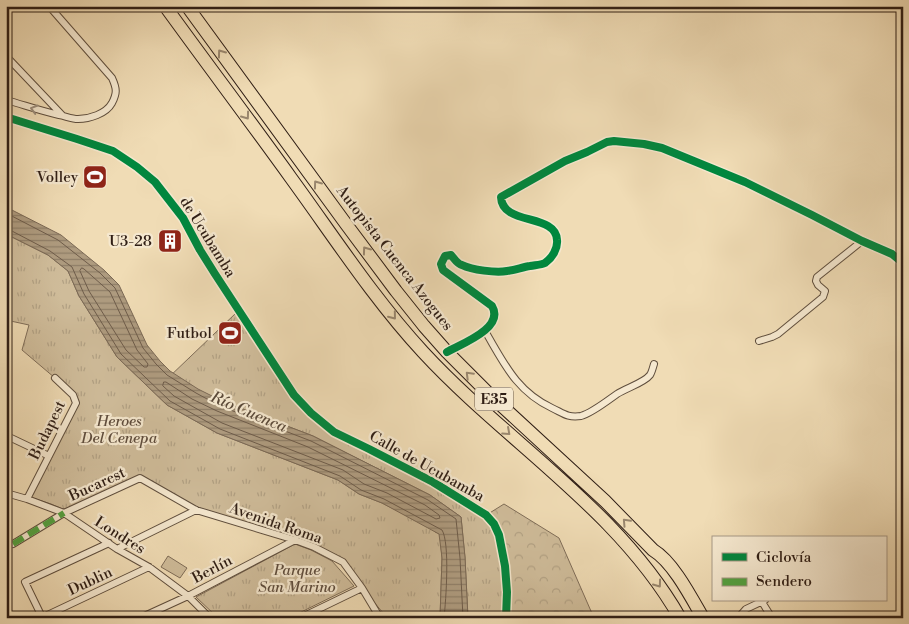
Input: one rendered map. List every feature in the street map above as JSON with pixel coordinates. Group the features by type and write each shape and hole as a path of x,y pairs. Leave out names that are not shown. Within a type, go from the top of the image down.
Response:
{"highway":[{"name":"E35","path":"165,6 291,177 344,254 408,336 458,388 611,528 657,583 680,618"},
{"name":"Autopista Cuenca Azogues","path":"187,6 396,291 447,352 496,402 602,497 648,545 661,555 685,588 703,618"}],"street":[{"path":"6,100 37,110 77,119 100,114 110,108 115,96 116,87 112,78 49,6"},
{"path":"6,56 63,116"},
{"name":"de Ucubamba","path":"6,117 112,151 137,167 155,182 183,218 215,274 294,395"},
{"path":"447,352 485,331 491,323 494,309 444,270 441,264 446,256 451,255 460,265 492,271 508,271 544,264 556,251 557,240 555,231 547,225 527,220 506,210 501,203 501,197 565,161 607,142 644,144 662,148 745,182 862,241 892,254 903,263"},
{"path":"758,341 778,334 823,297 824,291 816,281 817,276 862,241"},
{"path":"485,331 509,373 528,393 566,416 584,415 643,380 651,374 654,364"},
{"name":"Budapest","path":"27,498 76,403 73,396 55,378"},
{"name":"Calle de Ucubamba","path":"294,395 311,413 334,432 433,482 486,516 494,524 499,536 505,566 506,618"},
{"path":"7,436 49,456"},
{"name":"Avenida Roma","path":"140,478 196,510 295,540 314,547 343,562 362,588 380,618"},
{"name":"Bucarest","path":"12,544 64,513 140,478"},
{"name":"Londres","path":"6,492 27,498 64,513 149,568 188,596 210,618"},
{"path":"117,548 196,510"},
{"name":"Berlín","path":"140,618 188,596 295,540"},
{"path":"41,618 26,582 109,543"},
{"name":"Dublin","path":"41,618 149,568"},
{"path":"300,618 362,588"},
{"path":"738,618 746,609 761,602"},
{"path":"764,602 772,618"}],"green space":[{"name":"Heroes Del Cenepa","path":"6,234 48,255 68,271 79,296 117,357 167,405 217,433 338,480 359,494 382,503 436,530 435,532 440,534 442,558 440,618 384,618 384,614 343,562 295,540 197,507 141,475 65,510 30,497 76,403 55,378 22,350 29,325 6,320"},
{"path":"236,313 242,315 294,395 334,432 369,449 486,515 494,524 505,566 506,618 468,618 461,517 430,495 313,436 263,417 255,417 167,379"},
{"path":"504,504 559,538 594,618 508,618 507,556 503,536 495,521 488,514"},
{"name":"Parque San Marino","path":"295,544 332,561 354,586 289,618 218,618 196,597"},
{"path":"168,556 187,568 180,578 161,567"}],"water":[{"path":"6,207 61,235 104,270 119,285 147,345 170,371 198,389 222,401 313,436 430,495 461,517 468,618 440,618 442,558 439,534 382,503 359,494 338,480 217,433 167,405 117,357 79,296 68,271 48,255 6,234"}],"marked path":[{"path":"13,544 64,513"}],"cycle path":[{"path":"6,117 113,151 155,182 183,218 215,274 294,395 311,413 334,432 433,482 486,515 494,524 499,535 505,566 506,618"},
{"path":"447,352 480,334 492,321 494,314 492,306 443,270 441,264 445,256 451,255 466,267 502,272 545,263 557,247 554,232 548,226 510,212 504,206 501,197 565,161 607,142 644,144 662,148 745,182 862,241 892,254 903,263"}],"place":[{"name":"Volley","path":"95,177"},
{"name":"U3-28","path":"170,241"},
{"name":"Futbol","path":"230,333"}],"water label":[{"name":"Río Cuenca","path":"249,411"}]}
